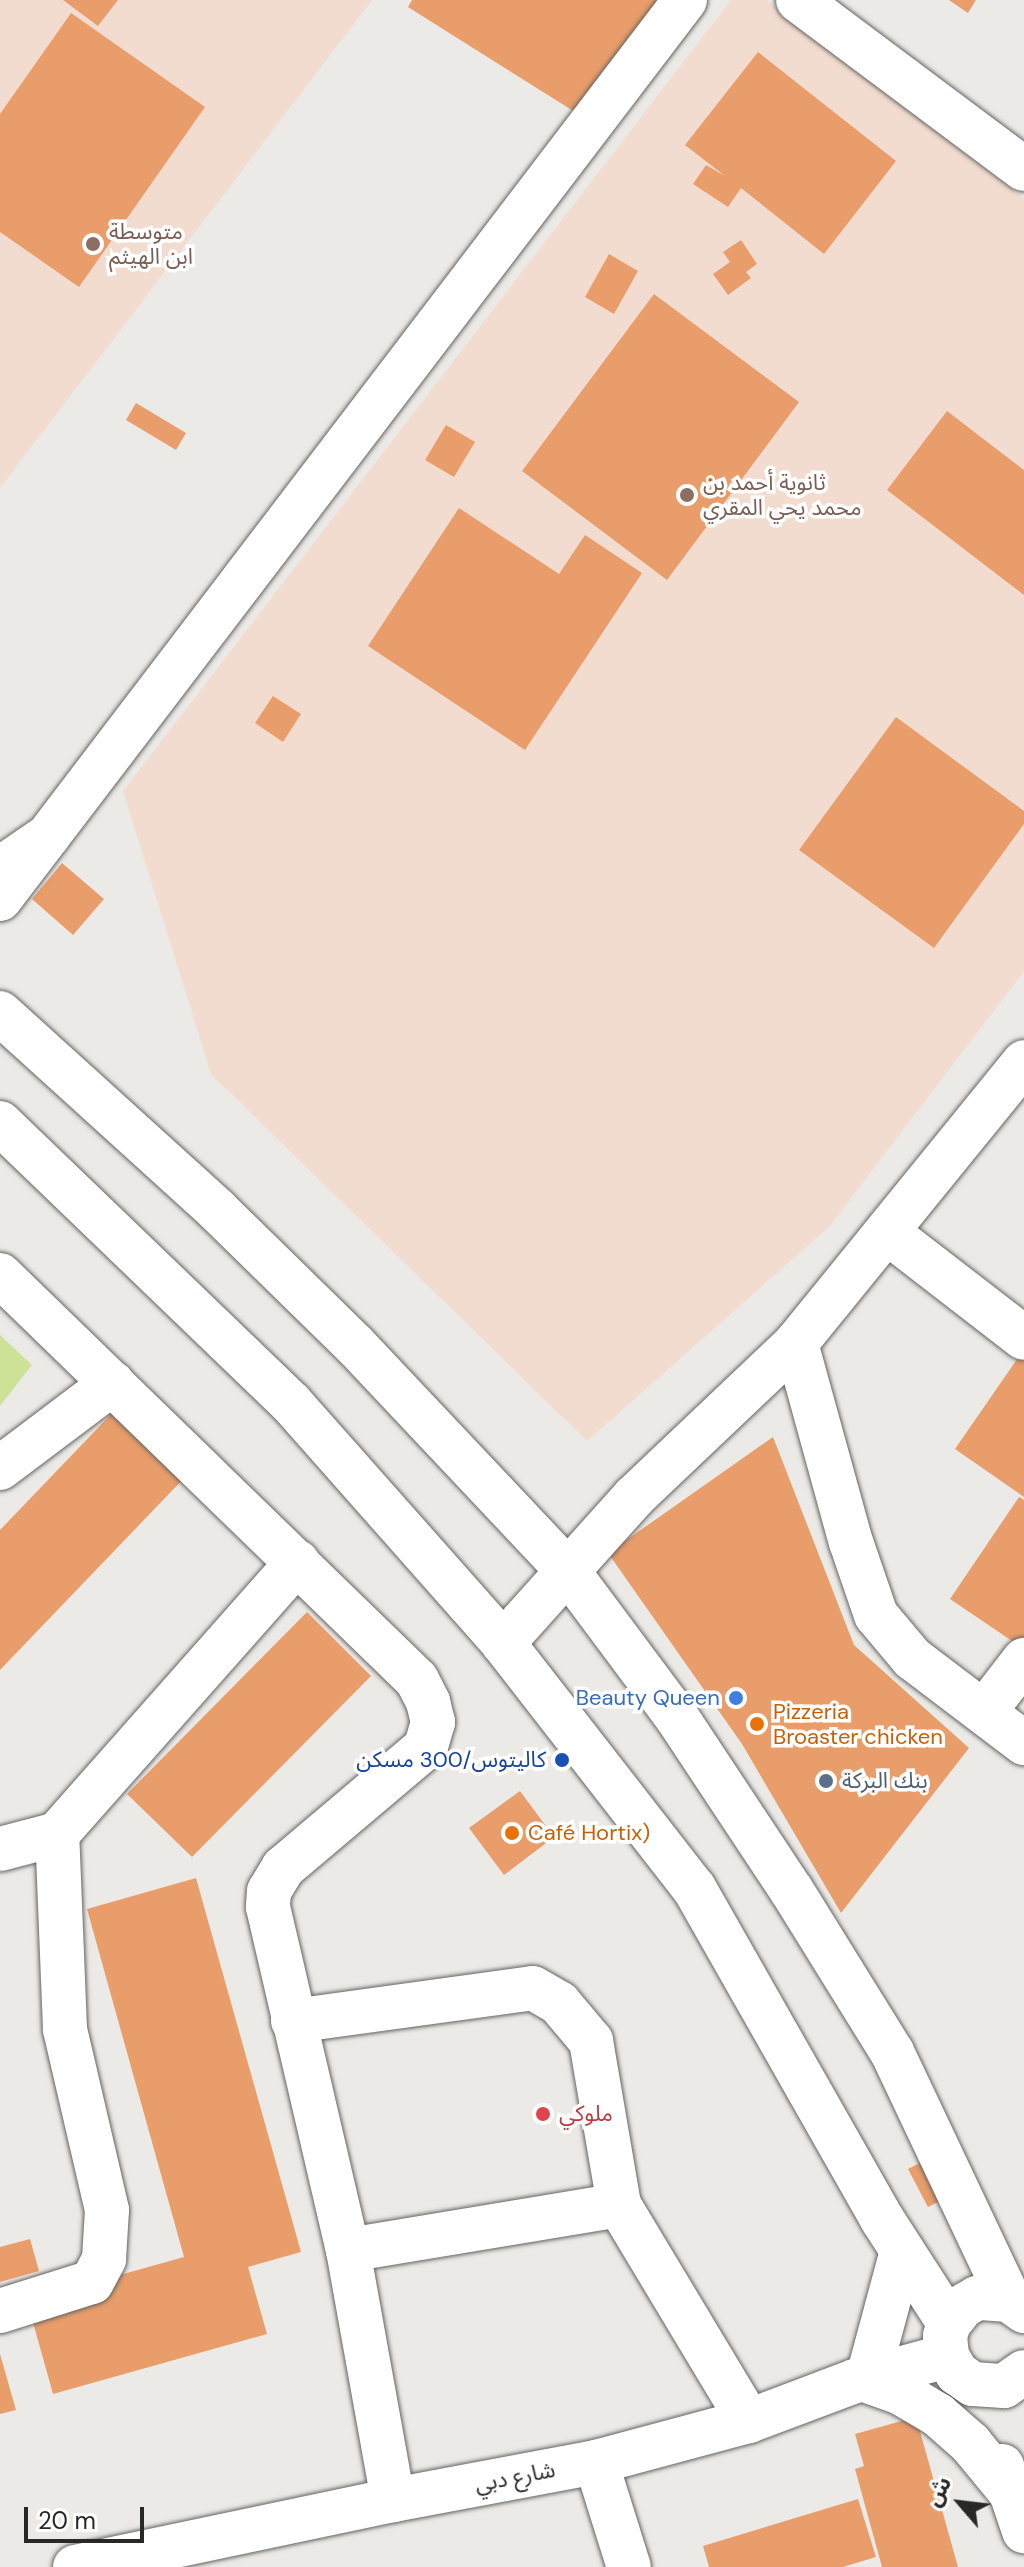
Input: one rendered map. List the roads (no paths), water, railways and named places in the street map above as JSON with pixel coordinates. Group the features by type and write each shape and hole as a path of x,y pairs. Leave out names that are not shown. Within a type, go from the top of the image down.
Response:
{"street":[{"path":"0,899 685,0"},
{"path":"798,0 1024,169"},
{"path":"0,869 48,836"},
{"path":"0,1013 217,1210 567,1570 676,1716 792,1891 892,2052 1016,2305"},
{"path":"503,1643 634,1497 796,1343 1024,1062"},
{"path":"0,1123 291,1403 503,1643 694,1888 902,2251 956,2354 1018,2512"},
{"path":"887,1232 1024,1338"},
{"path":"0,1275 417,1680 433,1722 426,1747 283,1868 269,1891 268,1907 348,2250 393,2500"},
{"path":"796,1343 851,1542 876,1615 912,1658 1024,1743"},
{"path":"0,1468 9,1465 113,1383"},
{"path":"0,1849 57,1834 298,1562"},
{"path":"984,1712 1024,1660"},
{"path":"0,2311 92,2282 104,2259 107,2210 65,2029 57,1834"},
{"path":"293,2021 533,1988 546,1994 576,2021 591,2041 619,2205 749,2421"},
{"path":"348,2250 619,2205"},
{"path":"972,2217 1024,2250"},
{"path":"902,2251 865,2378 901,2393 938,2415 970,2443 1018,2512"},
{"path":"956,2354 963,2306 977,2298 1016,2305"},
{"path":"956,2354 1004,2386 1024,2372"},
{"name":"شارع دبي","path":"75,2567 393,2500 596,2462 749,2421 865,2378 956,2354"},
{"path":"596,2462 629,2567"}],"place":[{"name":"متوسطة ابن الهيثم","path":"93,244"},
{"name":"ثانوية أحمد بن محمد يحي المقري","path":"687,495"},
{"name":"Beauty Queen","path":"736,1698"},
{"name":"Pizzeria Broaster chicken","path":"757,1724"},
{"name":"كاليتوس/300 مسكن","path":"562,1760"},
{"name":"بنك البركة","path":"826,1781"},
{"name":"Café Hortix)","path":"512,1833"},
{"name":"ملوكي","path":"543,2114"}]}
